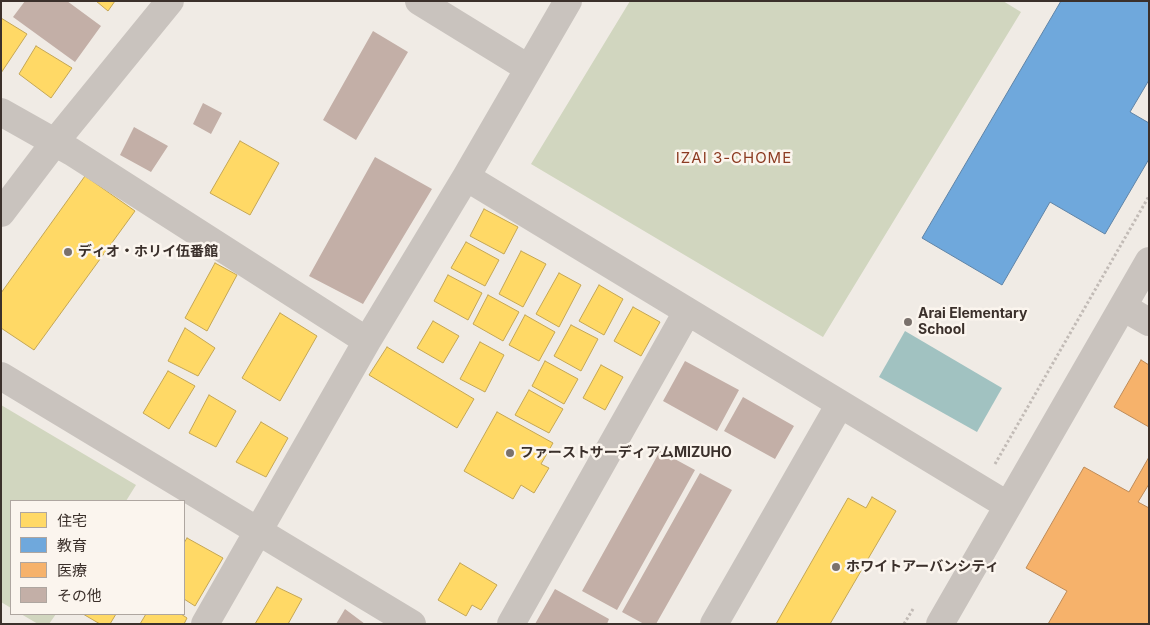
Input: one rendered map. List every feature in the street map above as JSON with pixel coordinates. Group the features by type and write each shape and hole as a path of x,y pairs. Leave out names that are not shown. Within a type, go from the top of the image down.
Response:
{"street":[{"path":"1,213 55,142 170,1"},
{"path":"419,1 528,68"},
{"path":"205,624 367,341 466,177 568,1"},
{"path":"1,112 55,142 367,341"},
{"path":"466,177 1007,505"},
{"path":"940,624 1149,261"},
{"path":"1122,307 1149,322"},
{"path":"511,624 687,312"},
{"path":"1,376 412,624"},
{"path":"714,624 840,404"}],"path":[{"path":"994,465 1149,196"}],"green space":[{"path":"630,1 1003,1 1021,12 823,337 531,164"},
{"path":"1,405 136,485 127,500 10,500 10,607 1,602"},
{"path":"23,615 55,615 49,624 38,624"}],"water":[{"path":"905,331 1002,388 977,432 879,377"}],"building: 住宅":[{"path":"96,1 115,1 108,11"},
{"path":"1,18 27,34 1,73"},
{"path":"36,46 72,68 51,98 19,74"},
{"path":"240,141 279,163 250,215 210,193"},
{"name":"ディオ・ホリイ伍番館","path":"85,176 135,211 34,350 1,328 1,293"},
{"path":"484,209 518,227 504,254 470,236"},
{"path":"466,242 499,260 485,286 451,268"},
{"path":"521,251 546,264 523,307 499,294"},
{"path":"215,263 237,275 207,331 185,318"},
{"path":"559,273 581,285 559,327 536,314"},
{"path":"448,275 482,293 468,320 434,301"},
{"path":"599,285 623,299 604,335 579,321"},
{"path":"488,295 519,312 503,341 473,324"},
{"path":"633,307 660,322 641,356 614,341"},
{"path":"280,313 317,336 280,401 242,378"},
{"path":"525,315 555,332 539,361 509,345"},
{"path":"433,321 459,336 443,363 417,348"},
{"path":"571,325 598,339 581,371 554,356"},
{"path":"185,328 215,348 198,376 168,361"},
{"path":"480,342 504,355 485,392 460,379"},
{"path":"387,347 474,399 457,428 369,375"},
{"path":"545,361 578,379 564,404 532,386"},
{"path":"601,365 623,377 605,410 583,398"},
{"path":"168,371 195,386 169,429 143,413"},
{"path":"529,390 563,409 549,433 515,415"},
{"path":"209,395 236,411 216,447 189,433"},
{"name":"ファーストサーディアムMIZUHO","path":"497,412 553,443 541,464 549,468 534,493 521,485 513,499 464,471"},
{"path":"261,422 288,438 266,477 236,462"},
{"name":"ホワイトアーバンシティ","path":"872,497 896,511 830,624 776,624 848,498 866,508"},
{"path":"187,538 223,558 195,606 185,600 185,541"},
{"path":"460,563 497,585 481,610 472,605 466,616 438,600"},
{"path":"277,587 302,599 288,624 255,624"},
{"path":"85,615 115,615 110,624 100,624"},
{"path":"145,615 182,615 187,618 184,624 140,624"}],"building: 教育":[{"path":"1061,1 1149,1 1149,80 1130,112 1149,123 1149,159 1105,234 1050,202 1002,285 922,238"}],"building: 医療":[{"path":"1141,360 1149,365 1149,427 1114,407"},
{"path":"1149,457 1149,484 1138,502 1149,508 1149,624 1048,624 1067,591 1026,568 1084,467 1129,492"}],"building: その他":[{"path":"25,1 67,1 101,26 75,62 13,17"},
{"path":"373,31 408,52 356,140 323,120"},
{"path":"203,103 222,113 211,134 193,124"},
{"path":"134,127 168,146 151,172 120,155"},
{"path":"375,157 432,189 363,304 309,276"},
{"path":"685,361 739,390 717,431 663,401"},
{"path":"743,397 794,426 775,459 724,431"},
{"path":"660,451 695,470 617,610 582,591"},
{"path":"700,473 732,490 656,624 644,624 622,612"},
{"path":"555,589 609,619 607,624 535,624"},
{"path":"345,609 365,624 336,624"}],"place":[{"name":"ディオ・ホリイ伍番館","path":"68,252"},
{"name":"Arai Elementary School","path":"908,322"},
{"name":"ファーストサーディアムMIZUHO","path":"510,453"},
{"name":"ホワイトアーバンシティ","path":"836,567"}],"district":[{"name":"IZAI 3-CHOME","path":"734,158"}]}
